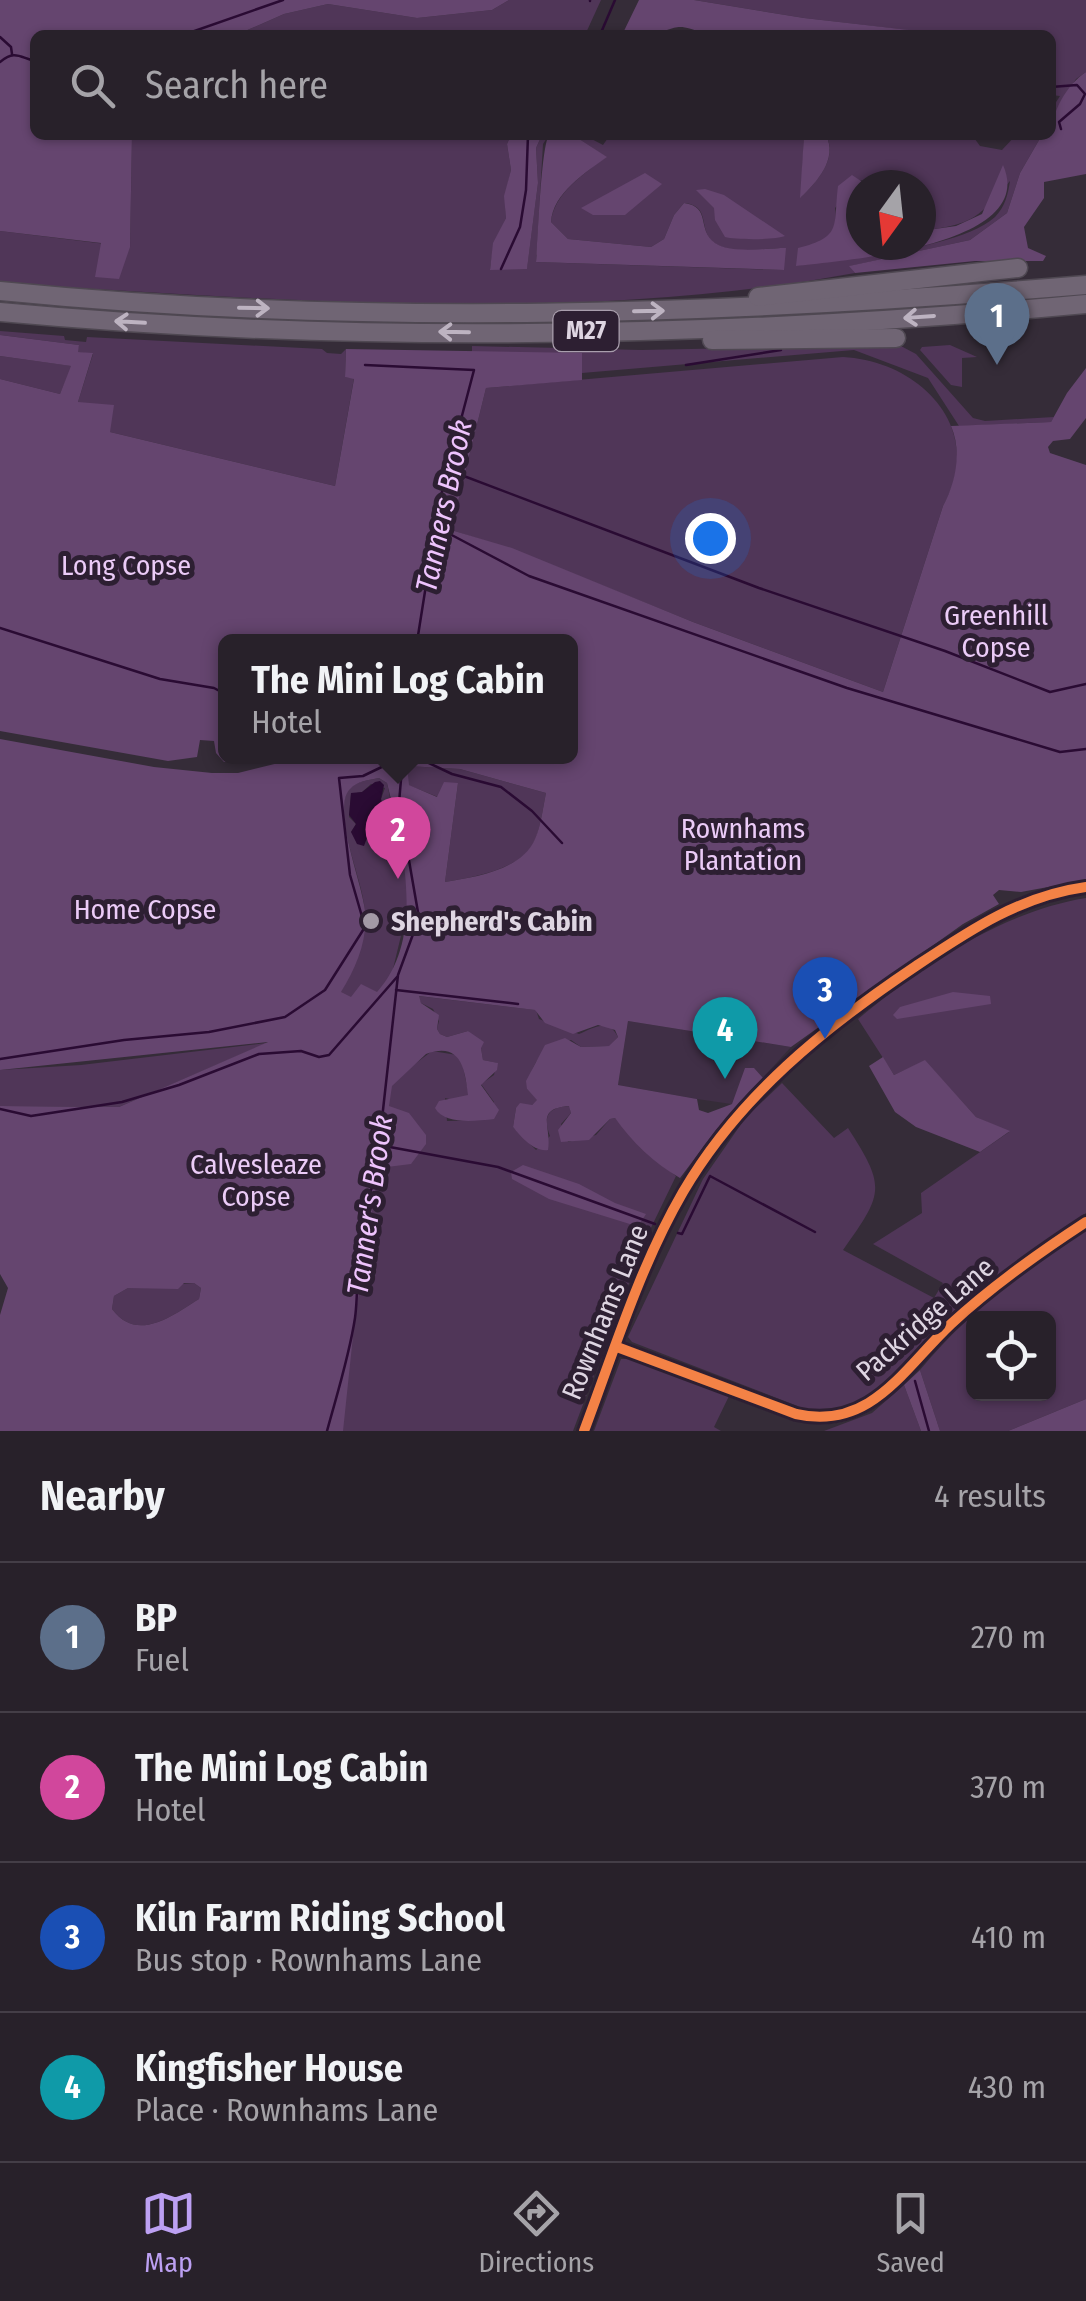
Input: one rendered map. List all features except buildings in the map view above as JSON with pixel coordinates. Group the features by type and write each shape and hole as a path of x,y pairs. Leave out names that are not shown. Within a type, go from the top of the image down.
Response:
{"highway":[{"name":"M27","path":"689,310 725,301 817,289 1018,268"},
{"name":"M27","path":"0,291 234,308 567,313 901,300 1086,285"},
{"name":"M27","path":"512,333 705,328 1086,304"},
{"name":"M27","path":"0,312 240,327 633,340 896,338"}],"street":[{"name":"Rownhams Lane","path":"584,1431 645,1270 683,1192 725,1130 771,1080 870,998 984,922 1028,899 1086,886"},
{"name":"Packridge Lane","path":"617,1347 796,1414 826,1420 891,1388 952,1323 1022,1266 1086,1222"}],"shaded area":[{"path":"509,0 601,0 587,30 247,30 284,14 328,4 417,18 492,10"},
{"path":"694,0 1086,0 1086,72 1076,79 1056,113 1060,96 1056,96 1056,30 907,30"},
{"path":"132,140 509,140 511,170 505,196 506,218 494,243 490,269 527,268 538,183 536,148 540,140 546,140 536,262 783,270 785,248 742,250 718,245 707,234 699,209 684,203 664,239 651,247 568,239 551,222 553,212 571,185 606,157 580,140 603,145 606,140 804,140 801,197 828,161 828,140 976,140 980,146 1002,150 1011,140 1039,140 1020,173 1007,213 970,240 936,247 936,243 963,235 995,217 1010,181 972,218 936,229 936,170 846,170 846,196 835,208 833,229 817,243 837,261 878,260 850,266 855,273 749,289 643,299 428,304 0,283 0,231 130,247"},
{"path":"0,331 64,336 65,340 86,342 87,337 322,349 341,354 346,349 345,377 354,378 335,486 110,432 78,402 93,354 77,352 79,345 0,335"},
{"path":"899,345 916,354 973,418 985,421 1054,417 1051,422 959,426 928,378 854,350 582,373 581,353 472,353 472,346 641,350"},
{"path":"950,345 977,357 962,358 962,387 951,385 920,350"},
{"path":"0,356 72,366 60,394 0,379"},
{"path":"843,357 871,361 898,371 921,386 939,404 957,451 955,478 883,692 693,622 512,549 451,530 486,388"},
{"path":"407,766 460,769 546,793 537,835 529,850 520,859 496,870 445,882 458,783 438,797 408,785"},
{"path":"379,778 387,783 409,890 407,911 391,977 377,993 351,998 340,993 358,949 364,903 345,826 345,798 353,786","holes":["371,784 385,788 381,799 386,818 377,825 385,835 374,840 372,835 367,838 351,832 356,824 349,817 351,794 362,792"]},
{"path":"375,782 384,785 381,799 386,818 377,825 387,839 380,850 374,847 372,835 368,835 364,846 357,844 351,832 356,824 349,815 351,793 362,792"},
{"path":"1086,898 1086,1213 966,1301 875,1390 831,1409 805,1409 632,1342 628,1337 703,1179 746,1117 782,1083 834,1138 848,1128 869,1164 874,1178 873,1202 843,1250 934,1298 943,1283 873,1244 922,1213 921,1193 1009,1132 976,1117 925,1061 894,1075 858,1019 909,979 994,928 1054,905"},
{"path":"418,996 536,1010 539,1019 579,1034 601,1026 610,1028 618,1037 610,1046 581,1047 571,1040 540,1057 527,1089 538,1100 516,1108 513,1127 536,1150 550,1136 547,1118 557,1108 570,1106 571,1113 561,1124 568,1142 596,1135 615,1118 645,1151 676,1176 646,1238 573,1431 295,1431 365,1115 399,1076 432,1051 457,1055 462,1062 469,1096 445,1098 447,1121 485,1120 494,1102 481,1084 494,1075 497,1063 483,1060 481,1048 468,1031 447,1037 440,1034 433,1009 421,1003"},
{"path":"628,1021 791,1047 738,1105 697,1099 618,1085"},
{"path":"267,1043 119,1107 0,1106 0,1070 81,1065"},
{"path":"1086,1230 1086,1399 1008,1431 940,1431 920,1370 966,1322 966,1401 1056,1401 1056,1311 977,1311"},
{"path":"194,1283 201,1288 199,1299 155,1323 132,1324 112,1309 114,1296 128,1288"},
{"path":"621,1359 631,1359 729,1396 714,1427 721,1431 594,1431"},
{"path":"904,1385 921,1431 824,1431 872,1413"}],"green space":[{"path":"0,0 509,0 492,10 417,18 328,4 284,14 247,30 30,30 30,140 132,140 130,247 119,279 95,277 101,243 0,231"},
{"path":"639,0 694,0 909,30 681,27 624,30"},
{"path":"1086,72 1086,174 1044,182 1044,198 1024,227 1028,248 1046,256 1043,261 975,261 855,273 849,266 877,260 936,260 936,247 970,240 1007,213 1020,173 1039,140 1056,140 1056,112 1067,91"},
{"path":"509,140 540,140 527,269 490,270 493,243 506,218 504,196 511,170"},
{"path":"581,140 607,157 564,193 553,212 551,222 568,239 651,247 664,239 684,203 698,209 715,243 739,249 786,248 784,270 536,262 546,143"},
{"path":"804,140 828,140 828,161 800,198"},
{"path":"1003,165 1006,192 993,214 967,231 936,243 936,229 956,226 982,214"},
{"path":"645,173 662,184 625,215 593,215 581,208"},
{"path":"846,180 846,260 796,266 798,248 823,239 833,228 838,186"},
{"path":"696,190 724,195 785,236 725,237 715,220 714,208"},
{"path":"0,335 79,345 78,352 93,353 78,402 114,405 110,432 335,486 354,379 345,377 346,349 582,353 582,380 486,388 451,530 512,548 693,622 883,692 954,477 957,456 951,426 1051,422 1086,368 1086,418 1070,439 1053,441 1048,447 1050,453 1086,465 1086,880 1021,892 999,890 993,895 999,904 963,924 791,1047 628,1021 618,1085 697,1099 699,1110 708,1113 732,1104 745,1068 754,1068 763,1078 680,1178 644,1151 615,1118 589,1140 561,1142 558,1130 571,1113 569,1106 558,1108 548,1115 548,1150 533,1146 513,1127 520,1103 532,1105 537,1100 527,1089 526,1081 545,1045 565,1038 581,1047 609,1046 618,1037 615,1030 598,1025 573,1034 545,1023 535,1010 419,996 421,1003 439,1015 440,1034 447,1037 468,1031 484,1042 483,1060 498,1063 497,1070 481,1085 499,1110 494,1119 478,1121 461,1121 439,1113 435,1108 439,1101 468,1095 463,1067 447,1051 426,1054 392,1086 389,1106 409,1113 426,1135 426,1144 411,1164 379,1168 355,1317 343,1431 0,1431 0,1315 8,1288 0,1274 0,1106 119,1107 268,1042 0,1070 0,739 154,767 212,773 238,773 275,764 578,764 578,634 218,634 218,755 214,741 200,740 197,757 168,761 0,731 0,379 60,394 71,366 0,356","holes":["407,766 460,769 546,793 535,839 520,858 496,870 445,882 458,783 444,782 437,797 409,785","379,778 387,783 399,835 406,919 392,970 377,992 361,984 351,997 341,992 360,953 365,922 346,829 345,799 353,786","184,1283 201,1288 199,1299 155,1323 132,1324 112,1309 114,1296 128,1288 178,1289"]},
{"path":"953,992 990,996 991,1004 897,1019 893,1015 900,1007"},
{"path":"883,1057 894,1075 925,1060 976,1117 1010,1131 980,1152 916,1127 895,1112 869,1066"},
{"path":"523,1165 579,1184 646,1214 639,1225 633,1225 549,1199 512,1179 511,1172"},
{"path":"920,1370 940,1431 921,1431 904,1385"},
{"path":"1086,1399 1086,1431 1008,1431"}],"waterway":[{"path":"197,30 283,0"},
{"name":"Tanners Brook","path":"602,30 615,0"},
{"path":"0,37 11,47 12,54"},
{"path":"0,62 13,55 30,59"},
{"path":"1056,87 1077,85 1085,94 1080,104 1059,122 1061,129"},
{"name":"Tanners Brook","path":"501,269 520,227 528,140"},
{"path":"686,365 781,350"},
{"name":"Tanners Brook","path":"365,365 474,370 439,503 418,634"},
{"path":"448,470 759,588 945,651 1050,692 1086,684"},
{"path":"437,521 446,532 529,576 847,688 1060,752 1086,749"},
{"path":"0,628 160,679 218,690"},
{"path":"0,1059 209,1032 285,1017 325,990 365,927 350,875 339,778 363,776 388,764"},
{"name":"Tanner's Brook","path":"327,1431 355,1318 360,1231 375,1182 398,975 419,918 399,803 402,764"},
{"path":"431,764 501,787 532,811 562,843"},
{"path":"0,1109 31,1116 122,1102 259,1054 301,1051 319,1057 329,1055 397,977"},
{"path":"396,990 518,1004"},
{"path":"379,1145 498,1167 655,1224"},
{"path":"678,1233 682,1234 710,1176 815,1232"},
{"path":"915,1381 929,1431"}],"cycle path":[{"path":"584,1431 629,1309 668,1220 705,1157 757,1094 849,1014 956,940 1017,906 1086,887"},
{"path":"617,1347 796,1414 822,1417 845,1413 884,1392 983,1296 1086,1222"}],"place":[{"name":"BP","path":"997,365"},
{"name":"The Mini Log Cabin","path":"398,879"},
{"name":"Shepherd's Cabin","path":"371,921"},
{"name":"Kiln Farm Riding School","path":"825,1039"},
{"name":"Kingfisher House","path":"725,1079"}],"park label":[{"name":"Long Copse","path":"126,565"},
{"name":"Greenhill Copse","path":"996,631"},
{"name":"Rownhams Plantation","path":"743,844"},
{"name":"Home Copse","path":"145,909"},
{"name":"Calvesleaze Copse","path":"256,1180"}]}
